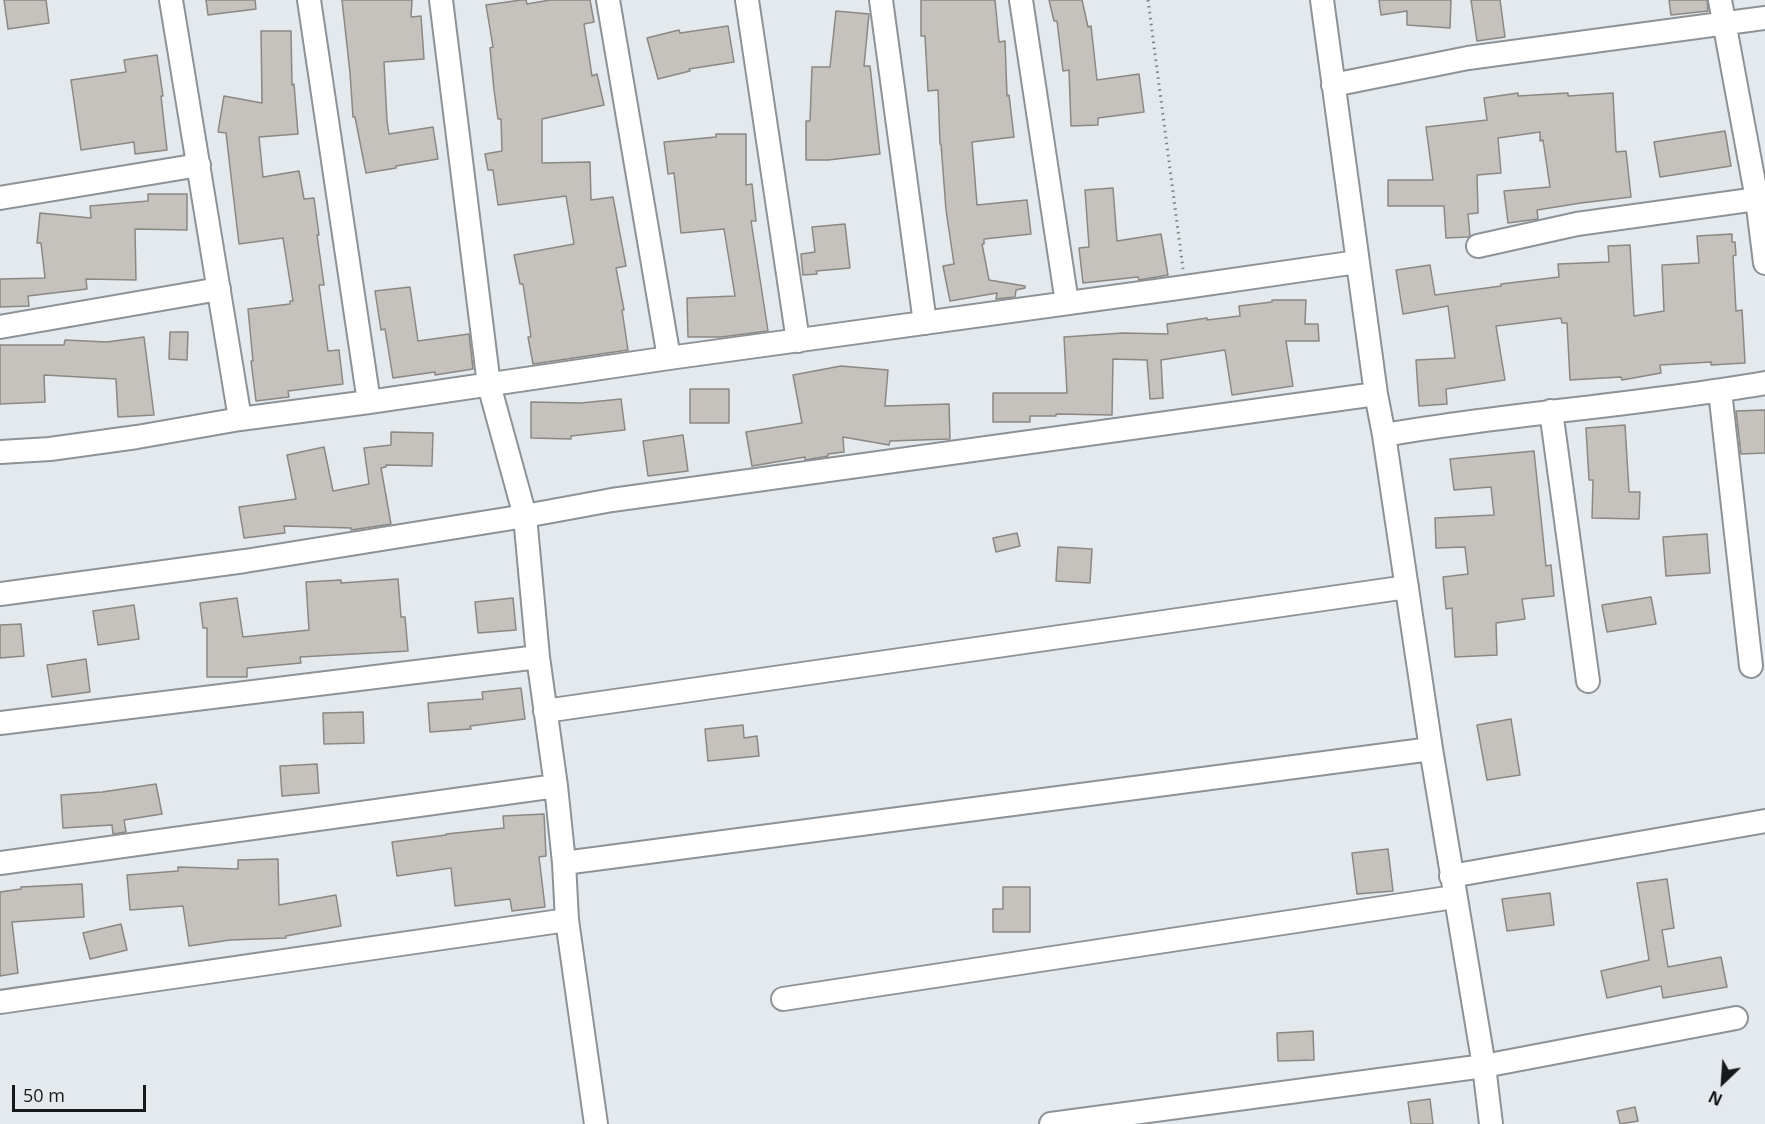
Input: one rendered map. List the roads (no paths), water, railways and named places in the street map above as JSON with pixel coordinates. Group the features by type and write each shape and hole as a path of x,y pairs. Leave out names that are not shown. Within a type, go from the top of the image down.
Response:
{"street":[{"path":"171,0 240,419"},
{"path":"309,0 369,402"},
{"path":"441,0 489,385 525,516 538,657 556,786 567,920 596,1124"},
{"path":"608,0 669,358"},
{"path":"747,0 798,341"},
{"path":"881,0 924,323"},
{"path":"1021,0 1067,303"},
{"path":"1322,0 1376,394 1453,886 1484,1066 1491,1124"},
{"path":"1720,0 1761,199 1765,264"},
{"path":"1333,85 1468,58 1765,18"},
{"path":"0,198 199,165"},
{"path":"1478,246 1577,224 1761,199"},
{"path":"0,452 105,442 240,419 1357,262"},
{"path":"0,327 219,289"},
{"path":"1384,435 1551,411 1720,391 1765,383"},
{"path":"1720,391 1751,666"},
{"path":"0,594 245,561 612,500 1376,394"},
{"path":"1551,411 1588,681"},
{"path":"545,711 1407,587"},
{"path":"0,723 538,657"},
{"path":"564,863 1431,749"},
{"path":"0,863 556,786"},
{"path":"783,999 1453,886 1765,821"},
{"path":"0,1002 567,920"},
{"path":"1051,1124 1484,1066 1736,1018"}]}
